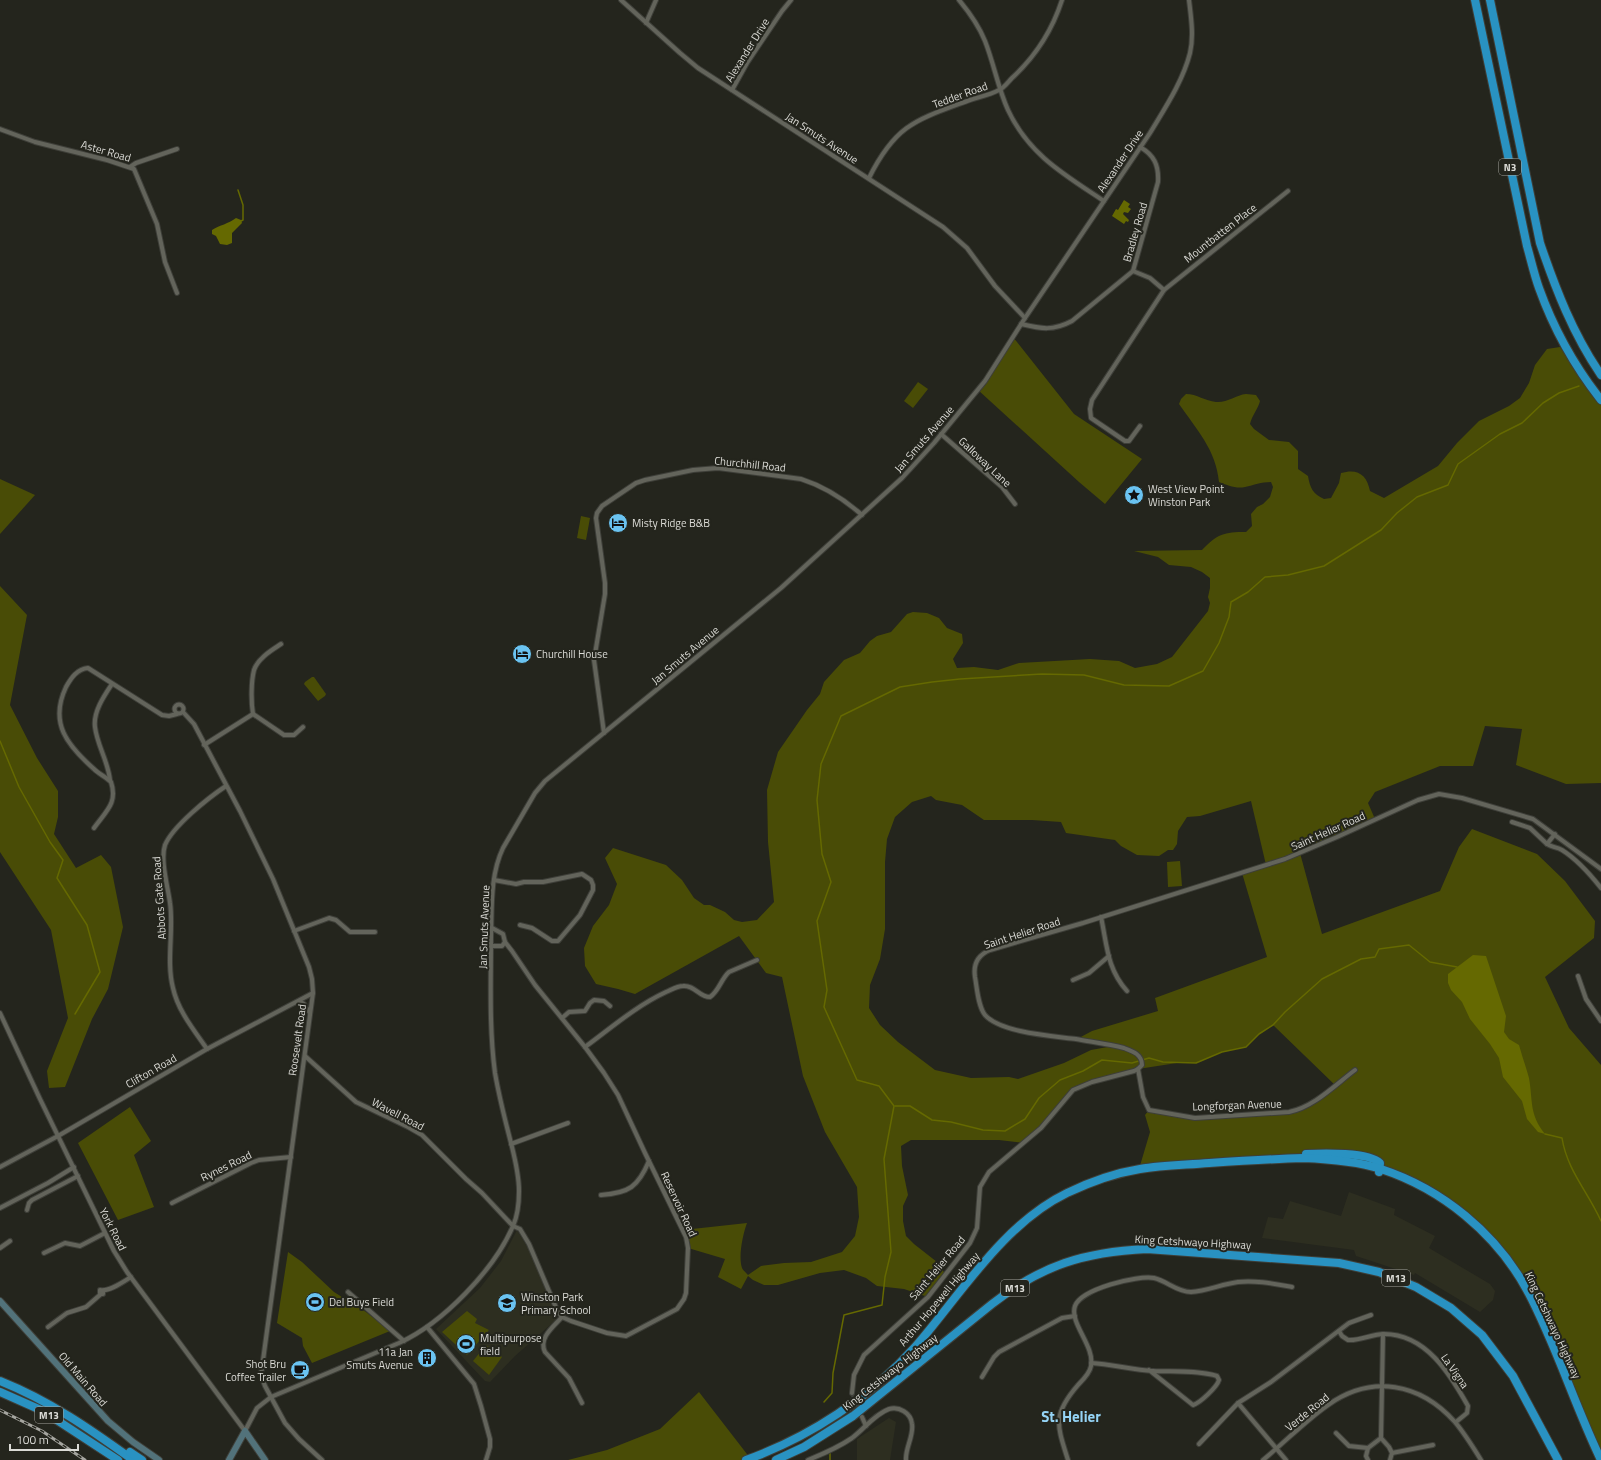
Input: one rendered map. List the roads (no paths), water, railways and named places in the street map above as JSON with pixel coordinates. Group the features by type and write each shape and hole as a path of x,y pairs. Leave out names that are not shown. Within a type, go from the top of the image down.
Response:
{"highway":[{"name":"N3","path":"1475,0 1527,246 1538,286 1557,330 1583,374 1601,400"},
{"name":"N3","path":"1490,0 1540,243 1553,282 1568,318 1582,346 1601,375"},
{"name":"King Cetshwayo Highway","path":"996,1249 1020,1225 1045,1206 1066,1194 1104,1178 1150,1167 1303,1158 1329,1159 1357,1163 1412,1182 1447,1201 1479,1228 1516,1272 1532,1302 1601,1460"},
{"name":"King Cetshwayo Highway","path":"776,1460 804,1447 853,1416 1007,1292 1027,1280 1062,1263 1087,1256 1148,1248 1332,1262 1370,1269 1416,1287 1451,1308 1482,1335 1513,1376 1558,1460"},
{"name":"Arthur Hopewell Highway","path":"898,1363 930,1329 996,1249"},
{"name":"King Cetshwayo Highway","path":"746,1460 773,1450 817,1427 853,1402 898,1363"},
{"name":"M13","path":"0,1381 51,1405 96,1433 133,1460"},
{"name":"M13","path":"0,1392 43,1411 118,1460"},
{"path":"96,1433 142,1460"},
{"path":"94,1444 113,1460"}],"street":[{"name":"Jan Smuts Avenue","path":"245,1431 257,1408 271,1397 404,1341 427,1327 477,1283 496,1256 513,1226 518,1209 518,1174 499,1092 492,1047 491,946 494,880 500,856 537,790 545,781 781,588 902,478 942,434 986,381 1025,318 995,286 963,244 936,222 688,60 621,0"},
{"path":"646,23 656,0"},
{"name":"Alexander Drive","path":"732,90 747,63 791,0"},
{"path":"959,0 985,40 1000,90 1009,111 1018,126 1039,155 1051,166 1104,201"},
{"name":"Tedder Road","path":"869,178 885,149 899,133 908,126 923,117 1000,90 1029,62 1040,47 1058,12 1062,0"},
{"name":"Alexander Drive","path":"1025,318 1169,102 1183,72 1190,52 1192,25 1189,0"},
{"name":"Aster Road","path":"0,129 35,142 107,160 130,167 136,171 155,220 165,262 177,293"},
{"name":"Bradley Road","path":"1021,324 1056,328 1072,321 1133,271 1158,182 1158,168 1154,159 1140,147"},
{"path":"130,167 136,163 177,149"},
{"name":"Mountbatten Place","path":"1140,426 1129,441 1125,441 1092,418 1090,409 1092,400 1164,290 1288,191"},
{"path":"1133,271 1150,278 1164,290"},
{"name":"Galloway Lane","path":"942,434 1002,487 1015,504"},
{"name":"Churchhill Road","path":"604,733 594,660 605,594 596,518 597,513 602,506 641,481 711,468 801,478 812,482 845,501 862,515"},
{"path":"253,714 252,692 254,670 258,663 271,650 281,644"},
{"path":"110,780 94,769 67,741 61,727 59,713 62,696 72,677 82,670 88,668 91,669 162,715 169,716 181,714 183,712 183,707 178,705 175,709 177,714"},
{"path":"94,828 113,800 113,787 110,780 108,767 96,735 95,724 99,707 112,684"},
{"name":"Roosevelt Road","path":"183,712 194,724 240,811 273,879 310,972 313,994 261,1374 265,1386 292,1432 322,1460"},
{"path":"253,714 284,735 294,735 303,728"},
{"path":"204,745 253,714"},
{"name":"Abbots Gate Road","path":"207,1049 183,1013 173,989 171,968 171,915 164,863 164,852 167,842 176,830 210,797 226,786"},
{"name":"Saint Helier Road","path":"852,1393 854,1375 864,1355 928,1297 970,1243 977,1228 980,1187 989,1172 1037,1132 1050,1119 1073,1090 1092,1082 1138,1069 1142,1062 1139,1056 1132,1051 1119,1047 1014,1029 988,1017 983,1012 979,999 974,968 976,962 982,955 990,950 1285,859 1432,795 1451,795 1533,819 1601,869"},
{"path":"1512,822 1530,828 1547,844 1561,850 1576,861 1586,870 1601,888"},
{"path":"1547,844 1555,834"},
{"path":"494,880 516,884 524,882 543,882 580,874 586,876 593,883 593,890 582,911 558,941 552,941 532,928 520,925"},
{"path":"1101,917 1114,974 1127,991"},
{"path":"294,931 329,918 336,920 350,932 375,932"},
{"name":"Reservoir Road","path":"492,928 503,934 504,942 512,951 535,986 585,1047 618,1095 686,1237 688,1248 686,1293 679,1307 671,1313 626,1336 607,1333 562,1317"},
{"path":"491,946 502,946 504,942"},
{"path":"1073,980 1089,973 1109,956"},
{"path":"585,1047 642,1004 678,987 686,986 694,989 703,996 710,997 716,992 725,974 757,960"},
{"path":"1578,976 1586,1000 1601,1021"},
{"name":"Clifton Road","path":"0,1167 58,1136 207,1049 313,994"},
{"path":"562,1018 569,1012 585,1012 590,1003 594,1000 604,1001 610,1006"},
{"path":"299,1001 304,1004 310,1013"},
{"name":"York Road","path":"0,1013 117,1256 245,1431"},
{"name":"Wavell Road","path":"304,1056 356,1102 408,1126 422,1135 482,1193 513,1226"},
{"name":"Longforgan Avenue","path":"1138,1069 1143,1097 1149,1110 1198,1118 1301,1110 1314,1102 1355,1070"},
{"path":"511,1144 568,1123"},
{"name":"Rynes Road","path":"172,1203 251,1163 259,1160 291,1157"},
{"path":"601,1195 622,1191 633,1187 643,1175 649,1161"},
{"path":"0,1208 48,1183 74,1167"},
{"path":"27,1210 29,1203 32,1200 78,1176"},
{"path":"513,1226 525,1235 557,1310 562,1317 545,1338 543,1347 545,1352 569,1378 582,1403"},
{"path":"44,1253 65,1243 82,1246 105,1233"},
{"path":"0,1248 10,1241"},
{"path":"48,1327 67,1313 86,1307 102,1293 131,1277"},
{"path":"1068,1460 1059,1429 1059,1414 1069,1395 1088,1373 1091,1363 1090,1353 1075,1316 1074,1309 1077,1301 1085,1294 1122,1281 1140,1277 1158,1279 1187,1292 1242,1282 1292,1287"},
{"path":"348,1292 404,1341"},
{"name":"Old Main Road","path":"0,1300 108,1421 120,1433 159,1460"},
{"path":"1199,1444 1238,1403 1271,1382 1355,1320 1371,1315"},
{"path":"982,1377 994,1357 999,1352 1057,1321 1075,1316"},
{"path":"427,1327 474,1384 482,1406 490,1439 490,1447 486,1460"},
{"name":"La Vigna","path":"1339,1331 1344,1338 1350,1340 1383,1334 1411,1339 1431,1353 1440,1362 1468,1406 1467,1413 1456,1422"},
{"path":"1383,1334 1381,1438 1390,1447 1392,1453 1390,1460"},
{"path":"1091,1363 1149,1370 1202,1373 1218,1376 1219,1380 1218,1384 1194,1405 1183,1399 1149,1370"},
{"name":"Verde Road","path":"1263,1460 1327,1405 1345,1395 1364,1388 1382,1387 1401,1388 1422,1395 1443,1410 1456,1422 1481,1460"},
{"path":"1238,1403 1286,1460"},
{"path":"808,1460 835,1448 853,1437 889,1409 902,1410 908,1414 911,1419 913,1429 906,1452 906,1460"},
{"path":"862,1417 866,1426"},
{"path":"229,1460 245,1431 265,1460"},
{"path":"1336,1433 1349,1446 1368,1448"},
{"path":"1368,1460 1366,1456 1368,1448 1381,1438"},
{"path":"237,1445 242,1441 251,1440"},
{"path":"1392,1453 1433,1445"}],"waterway":[{"path":"238,190 243,205 243,220 241,221"},
{"path":"824,1402 832,1393 833,1373 844,1315 882,1305 885,1277 891,1252 884,1159 894,1106 879,1086 857,1080 824,1007 827,990 817,921 831,882 822,854 817,800 821,764 841,716 900,687 932,682 1042,674 1084,675 1124,685 1169,686 1203,671 1219,643 1229,617 1231,602 1248,592 1265,577 1288,575 1324,566 1381,530 1397,513 1417,497 1448,485 1458,464 1500,434 1522,423 1543,403 1559,393 1579,386"},
{"path":"0,741 19,787 50,842 63,860 57,878 87,925 100,972 75,1014"},
{"path":"895,1106 910,1106 932,1120 951,1122 983,1130 1005,1131 1025,1119 1039,1098 1060,1080 1083,1071 1102,1060 1132,1063 1149,1058 1163,1062 1196,1063 1222,1052 1246,1047 1259,1034 1273,1025 1285,1012 1322,979 1361,959 1375,957 1379,949 1409,945 1430,962 1457,967"},
{"path":"1545,1134 1562,1138 1568,1160 1573,1171 1601,1221"},
{"path":"830,1452 830,1460"}],"tunnel":[{"path":"852,1393 862,1417"}],"railway":[{"path":"0,1410 42,1431 85,1460"}],"place":[{"name":"West View Point Winston Park","path":"1134,495"},
{"name":"Misty Ridge B&B","path":"618,523"},
{"name":"Churchill House","path":"522,654"},
{"name":"Del Buys Field","path":"315,1302"},
{"name":"Winston Park Primary School","path":"507,1303"},
{"name":"Multipurpose field","path":"466,1344"},
{"name":"11a Jan Smuts Avenue","path":"427,1358"},
{"name":"Shot Bru Coffee Trailer","path":"300,1370"}],"district":[{"name":"St. Helier","path":"1071,1416"}]}
